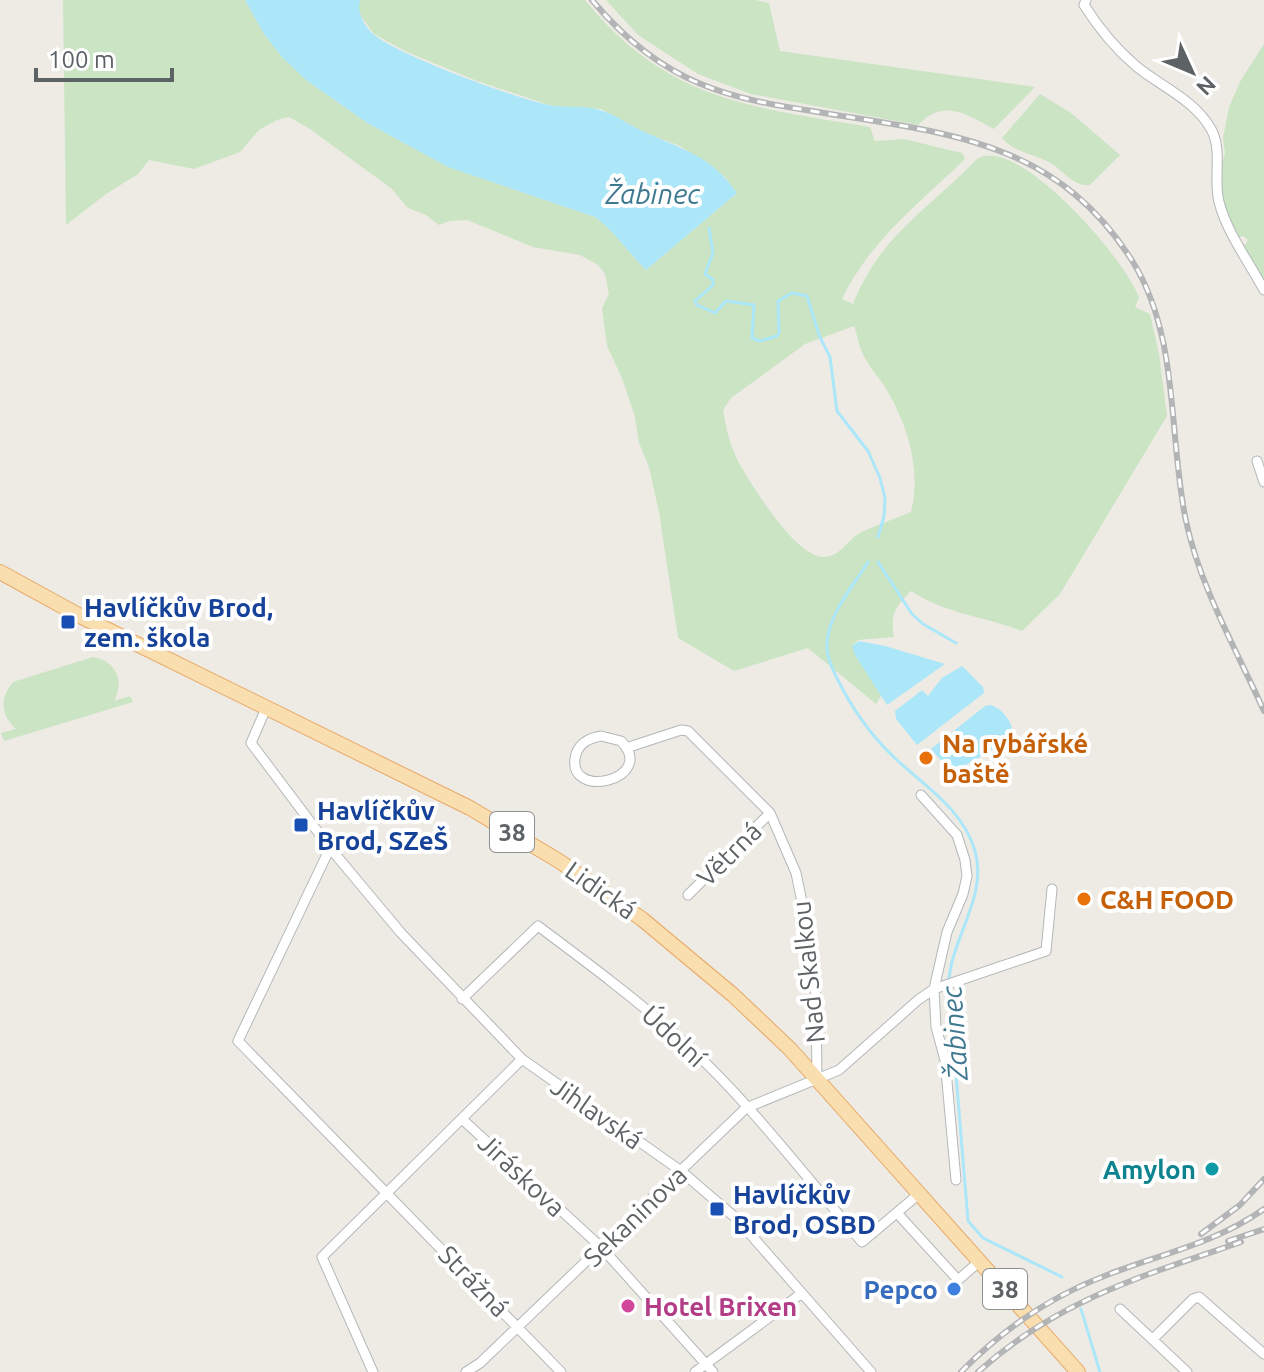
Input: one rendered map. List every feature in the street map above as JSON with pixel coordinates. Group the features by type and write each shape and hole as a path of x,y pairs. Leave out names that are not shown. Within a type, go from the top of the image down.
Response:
{"main road":[{"name":"Lidická","path":"0,572 82,617 446,795 570,868 687,954 755,1015 817,1079 1078,1372"}],"street":[{"path":"1086,0 1084,5 1094,21 1118,48 1136,66 1194,107 1212,129 1216,142 1218,199 1225,219 1264,290"},
{"path":"1257,461 1264,482"},
{"name":"Jihlavská","path":"267,706 251,743 330,848 401,933 522,1059 681,1171 744,1225 871,1372"},
{"name":"Nad Skalkou","path":"626,748 681,730 688,731 770,813 796,873 811,946 816,1000 817,1079"},
{"path":"609,736 621,741 626,748 627,767 609,781 586,779 577,767 576,753 591,738 609,736"},
{"path":"921,795 957,835 967,876 947,932 938,988 936,1027 945,1060 956,1180"},
{"name":"Větrná","path":"688,895 770,813"},
{"name":"Strážná","path":"330,848 238,1041 273,1073 561,1372"},
{"name":"Sekaninova","path":"466,1372 519,1327 746,1108 839,1070 918,1000 938,988 1046,951 1052,889"},
{"name":"Údolní","path":"462,999 538,926 619,986 689,1046 862,1242 897,1213"},
{"path":"373,1372 322,1257 522,1059"},
{"name":"Jiráskova","path":"462,1119 602,1248 710,1368"},
{"path":"920,1193 897,1213 958,1280 980,1261"},
{"path":"695,1372 710,1368 802,1293"},
{"path":"1153,1339 1193,1299 1199,1297 1264,1354"},
{"path":"1120,1309 1187,1372"}],"green space":[{"path":"63,0 245,0 264,34 282,57 306,80 369,124 448,167 595,217 646,270 736,194 725,177 680,146 648,134 601,109 552,106 477,81 407,52 374,34 358,7 360,0 585,0 616,34 647,60 713,94 786,113 870,127 875,141 904,139 962,153 965,159 897,223 867,258 842,299 853,304 877,259 892,241 977,159 995,156 1018,165 1043,182 1069,205 1115,257 1139,298 1135,307 1150,314 1167,416 1060,594 1022,631 951,610 911,591 895,611 894,637 858,640 853,645 881,696 876,704 808,648 734,671 678,638 649,467 639,443 635,417 622,378 607,346 602,308 609,294 605,274 598,265 580,255 533,247 467,220 439,225 426,215 408,208 392,189 289,117 259,130 240,152 194,169 149,160 138,174 66,225","holes":["854,326 864,356 888,392 907,435 914,466 914,497 911,512 860,533 836,553 825,557 801,546 764,503 736,457 723,410 731,398 805,344"]},
{"path":"606,0 755,0 769,3 780,51 1035,87 994,129 955,111 937,112 918,125 751,94 698,74 638,35"},
{"path":"1264,44 1264,281 1244,247 1248,240 1244,236 1239,237 1220,200 1220,169 1225,154 1223,138 1229,107 1241,80"},
{"path":"1040,94 1071,113 1120,155 1090,185 1074,181 1052,164 1013,147 1002,138"},
{"path":"93,657 108,663 116,673 119,686 114,701 130,696 133,702 4,741 1,733 16,729 7,718 4,706 13,682"}],"water":[{"name":"Žabinec","path":"245,0 360,0 363,22 372,33 405,53 459,76 538,102 609,113 697,156 717,171 737,193 646,270 595,217 448,167 369,124 306,80 282,57 264,34"},
{"path":"859,641 945,664 887,705 855,655 852,646"},
{"path":"962,666 983,687 984,693 917,745 896,719 895,711 922,690 928,696 942,678"},
{"path":"990,705 1007,718 1013,738 952,773 931,749"}],"waterway":[{"name":"Žabinec","path":"709,228 713,253 705,274 713,280 713,285 695,301 697,305 715,313 726,301 754,305 752,338 760,341 779,333 778,301 792,293 807,296 819,335 830,357 837,411 868,451 880,478 885,498 878,537"},
{"name":"Žabinec","path":"868,562 832,621 828,655 842,688 866,726 953,812 970,837 978,868 977,884 949,980"},
{"path":"878,562 912,614 956,643"},
{"name":"Žabinec","path":"949,988 968,1221 983,1238 1062,1277"},
{"name":"Žabinec","path":"1081,1309 1100,1372"}],"railway":[{"path":"592,0 641,49 701,84 756,101 906,126 992,148 1032,166 1068,189 1102,221 1133,262 1159,323 1166,355 1180,488 1192,546 1209,594 1264,711"},
{"path":"1201,1234 1240,1205 1264,1179"},
{"path":"961,1372 1010,1328 1066,1293 1227,1231 1264,1209"},
{"path":"1228,1241 1264,1229"},
{"path":"978,1372 1008,1347 1070,1308 1135,1279 1241,1242"}],"place":[{"name":"Havlíčkův Brod, zem. škola","path":"68,622"},
{"name":"Na rybářské baště","path":"926,758"},
{"name":"Havlíčkův Brod, SZeŠ","path":"301,825"},
{"name":"C&H FOOD","path":"1084,899"},
{"name":"Amylon","path":"1212,1169"},
{"name":"Havlíčkův Brod, OSBD","path":"717,1209"},
{"name":"Pepco","path":"954,1289"},
{"name":"Hotel Brixen","path":"628,1306"}]}
